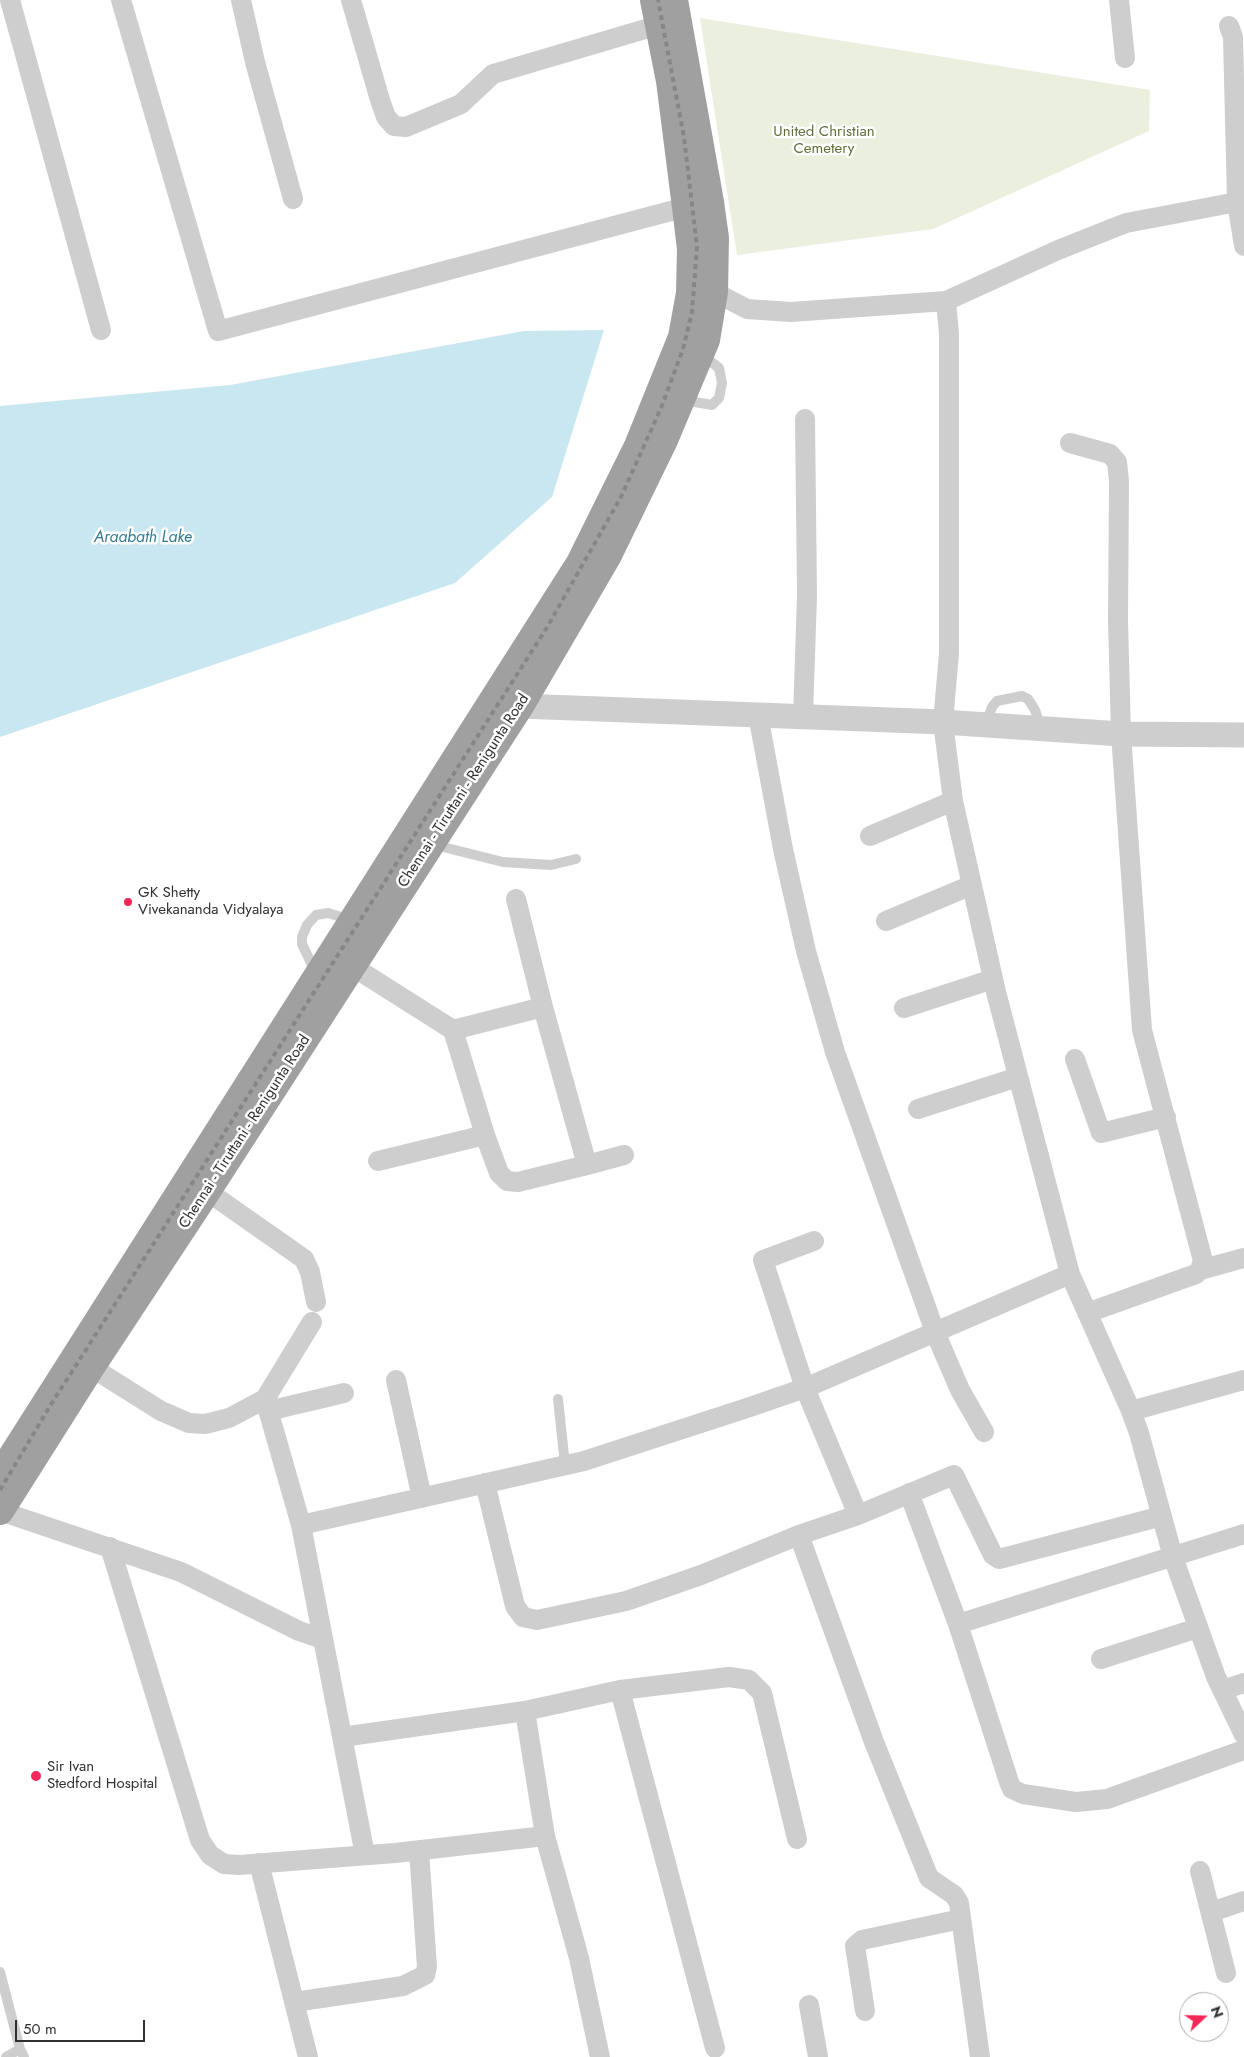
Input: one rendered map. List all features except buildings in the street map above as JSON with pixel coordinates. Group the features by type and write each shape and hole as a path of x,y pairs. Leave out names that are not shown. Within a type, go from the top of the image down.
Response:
{"highway":[{"name":"Chennai - Tiruttani - Renigunta Road","path":"0,1475 353,921 607,557 664,440 706,340 714,292 715,238 674,0"},
{"name":"Chennai - Tiruttani - Renigunta Road","path":"0,1511 91,1367 207,1192 430,844 509,699 638,446 682,337 690,293 691,249 686,207 670,81 656,13"}],"street":[{"path":"10,0 101,330"},
{"path":"122,0 218,332 686,207"},
{"path":"241,0 254,62 293,199"},
{"path":"350,0 386,117 394,126 406,127 461,104 493,74 656,13"},
{"path":"1119,0 1125,58"},
{"path":"1229,26 1233,37 1237,202 1244,246"},
{"path":"689,279 748,309 791,312 946,301 1058,250 1126,223 1237,202"},
{"path":"946,301 949,334 949,636 943,722 953,801 993,979 1070,1274 1131,1411 1173,1557 1222,1690 1244,1735"},
{"path":"803,717 807,595 805,419"},
{"path":"1070,443 1110,454 1117,462 1119,480 1118,621 1121,734 1142,1030 1201,1248 1203,1261 1200,1270"},
{"path":"509,699 758,716 943,722 1121,734 1244,735"},
{"path":"758,716 785,858 806,951 834,1052 935,1332 960,1390 984,1432"},
{"path":"870,836 953,801"},
{"path":"886,921 972,885"},
{"path":"516,899 586,1165"},
{"path":"352,966 454,1030 485,1135 499,1173 507,1181 518,1182 624,1155"},
{"path":"904,1008 993,979"},
{"path":"454,1030 543,1007"},
{"path":"1075,1059 1101,1133 1166,1117"},
{"path":"918,1109 1018,1077"},
{"path":"378,1161 485,1135"},
{"path":"207,1192 304,1259 310,1272 316,1302"},
{"path":"814,1241 763,1260 805,1388 858,1516"},
{"path":"1087,1313 1190,1277 1200,1270 1244,1258"},
{"path":"301,1525 566,1465 805,1388 1070,1274"},
{"path":"312,1322 267,1405 301,1525 365,1855"},
{"path":"91,1367 161,1412 189,1423 205,1424 216,1422 267,1405 344,1393"},
{"path":"396,1380 422,1498"},
{"path":"1131,1411 1244,1380"},
{"path":"485,1484 514,1606 523,1618 537,1620 626,1600 702,1575 799,1535 858,1516 954,1475 993,1555 999,1559 1162,1516"},
{"path":"909,1493 958,1624 1012,1789 1023,1794 1076,1802 1107,1799 1244,1750"},
{"path":"0,1511 181,1572 299,1631 323,1639"},
{"path":"958,1624 1244,1534"},
{"path":"799,1535 874,1742 929,1878 954,1895 959,1903 980,2057"},
{"path":"110,1547 200,1840 210,1856 224,1864 239,1865 419,1850 545,1836"},
{"path":"1101,1659 1198,1628"},
{"path":"342,1737 525,1711 620,1690 729,1677 749,1680 762,1693 797,1839"},
{"path":"1222,1690 1244,1683"},
{"path":"620,1690 715,2048"},
{"path":"525,1711 545,1836 578,1958 600,2057"},
{"path":"294,2002 403,1986 425,1975 427,1967 419,1850"},
{"path":"259,1863 308,2057"},
{"path":"1200,1871 1226,1973"},
{"path":"1211,1912 1244,1901"},
{"path":"865,2011 855,1946 862,1940 961,1919"},
{"path":"809,2005 818,2057"}],"lane":[{"path":"430,844 503,862 551,865 576,859"},
{"path":"318,976 302,944 302,937 307,925 316,915 328,913 353,921"},
{"path":"558,1399 566,1465"},
{"path":"0,1972 22,2053 6,2057"}],"green space":[{"name":"United Christian Cemetery","path":"700,18 1150,90 1149,131 933,229 737,255"}],"water":[{"name":"Araabath Lake","path":"604,330 552,497 455,583 0,737 0,406 230,385 524,331"}],"railway":[{"path":"0,1490 50,1406 546,629 621,497 661,408 683,349 692,312 697,247 684,137 658,0"}],"place":[{"name":"GK Shetty Vivekananda Vidyalaya","path":"128,902"},
{"name":"Sir Ivan Stedford Hospital","path":"36,1776"}]}
